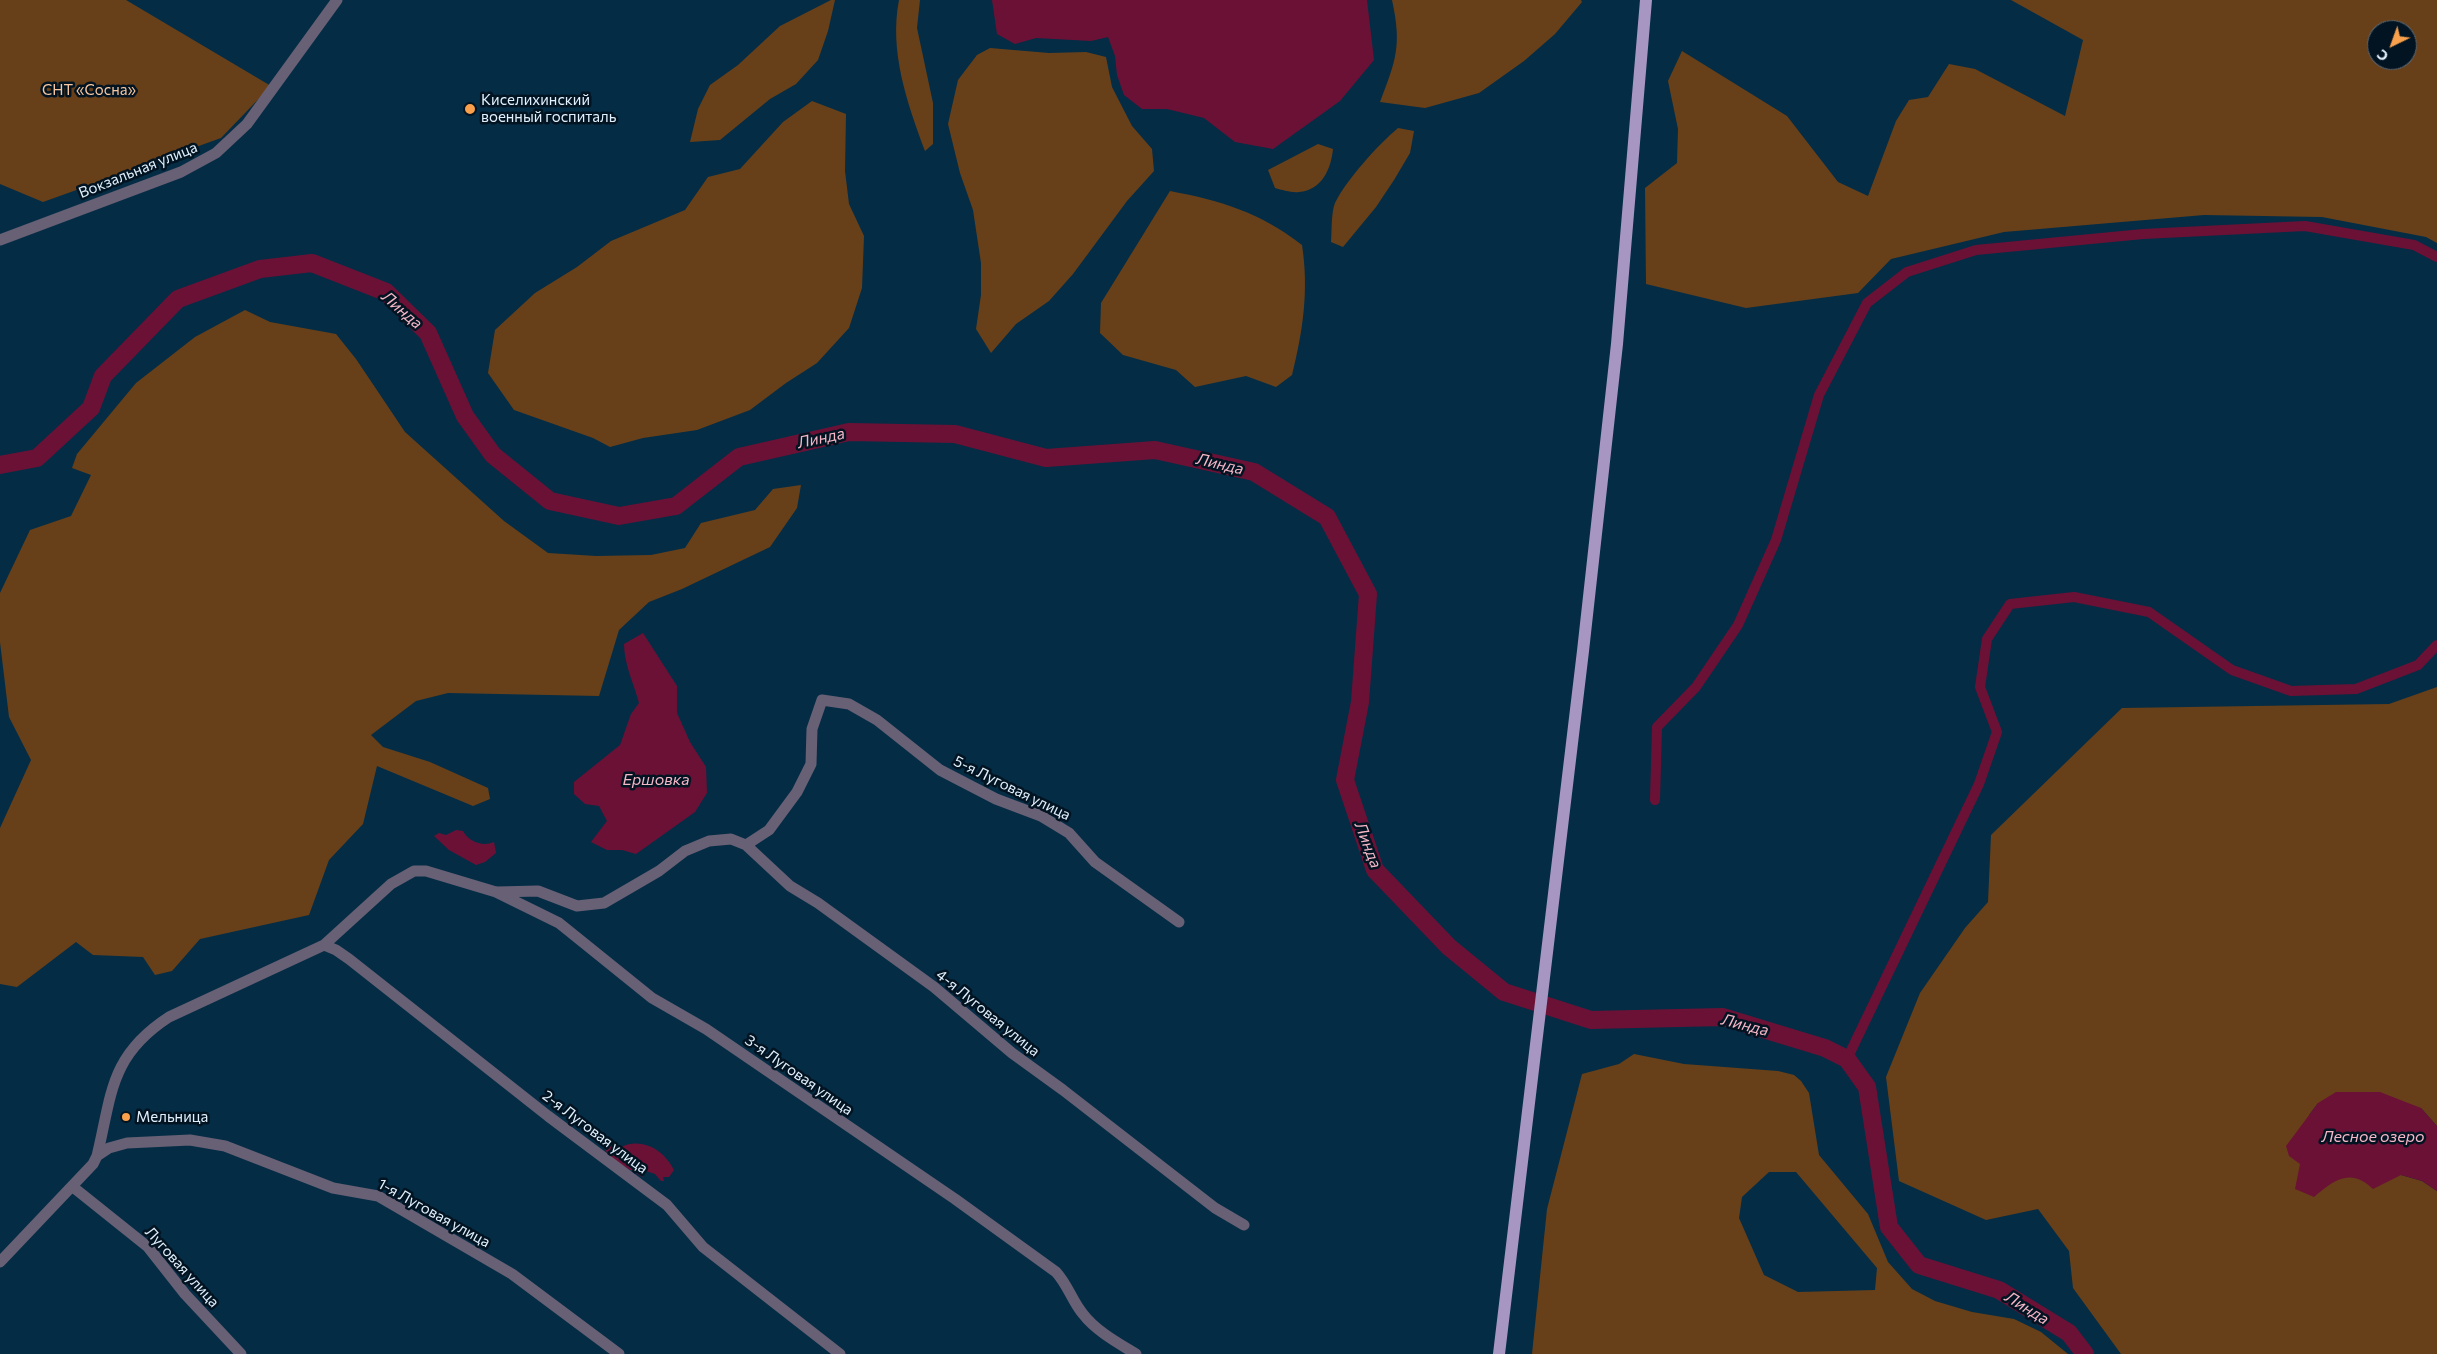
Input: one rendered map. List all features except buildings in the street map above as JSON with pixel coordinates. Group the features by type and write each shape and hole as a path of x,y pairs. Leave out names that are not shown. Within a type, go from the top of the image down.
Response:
{"main road":[{"path":"1498,1354 1584,651 1617,344 1646,0"}],"street":[{"name":"Вокзальная улица","path":"0,240 181,172 216,153 247,124 337,0"},
{"name":"5-я Луговая улица","path":"746,845 769,830 797,792 811,764 812,729 822,700 849,704 877,720 940,770 996,799 1041,816 1069,832 1095,862 1179,922"},
{"path":"496,892 538,891 577,906 604,904 659,871 685,851 708,841 731,839 746,845"},
{"name":"4-я Луговая улица","path":"746,845 790,886 818,903 934,988 1012,1053 1215,1208 1244,1225"},
{"name":"3-я Луговая улица","path":"324,945 390,884 414,871 426,871 496,892 559,923 652,998 706,1029 955,1199 1056,1272 1067,1284 1084,1316 1109,1337 1136,1354"},
{"path":"0,1262 73,1187 97,1156 113,1082 130,1053 155,1026 168,1017 324,945"},
{"name":"2-я Луговая улица","path":"324,945 336,950 349,959 548,1116 667,1204 703,1247 840,1354"},
{"name":"1-я Луговая улица","path":"97,1156 109,1148 127,1143 190,1140 225,1146 333,1188 378,1196 512,1274 619,1354"},
{"name":"Луговая улица","path":"73,1187 148,1247 185,1294 241,1354"}],"green space":[{"name":"СНТ «Сосна»","path":"0,0 126,0 271,86 221,138 43,202 0,184"},
{"path":"831,0 835,0 828,31 818,60 796,84 770,99 720,140 690,142 698,109 710,85 738,65 780,26"},
{"path":"899,0 920,0 917,28 933,103 933,144 925,151 906,96 898,58 896,38"},
{"path":"1392,0 1581,0 1582,2 1555,34 1524,61 1479,93 1425,108 1380,102 1396,52 1397,29"},
{"path":"2011,0 2437,0 2437,243 2426,237 2322,217 2204,215 2004,232 1891,259 1858,293 1746,308 1646,284 1645,188 1677,163 1678,129 1668,81 1682,51 1787,116 1838,182 1868,196 1896,121 1909,100 1928,97 1949,64 1975,69 2065,116 2083,40"},
{"path":"990,48 1049,53 1086,52 1106,57 1112,87 1132,126 1152,149 1154,171 1127,201 1073,274 1049,301 1016,324 991,353 976,329 981,295 981,263 973,210 960,173 948,124 958,80 977,55"},
{"path":"812,101 846,114 845,171 849,204 864,236 862,288 849,328 817,363 750,410 697,430 643,438 610,447 593,438 514,410 488,373 495,330 535,293 577,267 611,241 685,210 708,177 740,169 783,122"},
{"path":"1398,128 1414,131 1410,153 1376,207 1343,247 1331,242 1333,212 1340,194 1364,163"},
{"path":"1318,144 1333,149 1330,164 1319,183 1314,187 1299,192 1275,188 1268,170"},
{"path":"1170,191 1207,199 1239,209 1271,224 1302,245 1305,294 1299,342 1292,375 1276,387 1246,376 1195,387 1176,370 1123,355 1100,333 1101,303"},
{"path":"245,310 270,322 336,334 356,359 405,432 504,521 548,553 596,556 651,555 685,548 701,523 755,510 773,489 801,485 797,508 770,547 682,589 649,602 619,630 599,696 448,693 416,701 371,735 383,747 430,762 488,788 490,799 473,806 377,766 363,824 329,860 309,915 200,939 172,971 155,975 143,957 93,955 76,942 17,987 0,984 0,828 31,760 9,717 0,642 0,593 30,530 71,516 91,475 72,468 77,454 136,383 195,337"},
{"path":"2437,687 2437,1126 2421,1108 2318,1103 2309,1115 2309,1132 2401,1175 2422,1181 2437,1191 2437,1354 2121,1354 2073,1288 2069,1251 2038,1209 1986,1220 1899,1181 1886,1077 1920,993 1965,928 1988,902 1991,835 2122,708 2389,704"},
{"path":"1634,1054 1684,1064 1778,1071 1794,1075 1801,1081 1809,1093 1819,1155 1868,1214 1888,1262 1912,1289 1935,1301 1972,1312 2014,1319 2041,1332 2068,1354 1532,1354 1547,1209 1582,1074 1619,1064","holes":["1769,1172 1796,1172 1877,1268 1875,1290 1798,1292 1764,1275 1739,1218 1742,1197"]}],"water":[{"path":"992,0 1367,0 1374,60 1340,101 1273,149 1235,142 1204,118 1167,109 1142,109 1124,95 1117,75 1115,56 1108,37 1091,41 1036,38 1015,44 997,34"},
{"name":"Ершовка","path":"643,633 677,686 677,713 690,742 706,767 707,793 695,812 636,854 622,850 607,850 591,842 607,821 599,806 585,804 574,794 574,782 620,745 631,714 639,703 627,666 624,644"},
{"path":"456,830 463,831 477,843 494,842 496,853 485,862 476,865 449,850 434,836 439,833 446,835"},
{"name":"Лесное озеро","path":"2336,1092 2380,1092 2421,1108 2437,1126 2437,1191 2422,1181 2401,1175 2373,1189 2357,1179 2343,1178 2329,1185 2314,1197 2295,1189 2300,1164 2289,1156 2286,1146 2318,1103"},
{"path":"612,1142 621,1147 637,1144 652,1147 670,1163 674,1170 669,1177 663,1177 664,1181 661,1181 655,1174 640,1169 643,1177 609,1158 605,1148"}],"waterway":[{"path":"1655,800 1657,727 1696,687 1738,625 1776,540 1819,395 1867,303 1907,272 1976,250 2143,234 2305,226 2414,245 2437,257"},
{"name":"Линда","path":"0,465 37,458 91,408 103,376 178,299 260,269 312,263 386,292 428,333 465,416 493,455 550,501 619,516 676,506 739,457 849,432 955,434 1046,458 1155,450 1254,472 1327,517 1368,594 1360,702 1345,780 1375,870 1449,947 1504,992 1591,1020 1723,1017 1825,1048 1847,1059 1867,1087 1889,1227 1919,1265 1999,1290 2069,1333 2085,1354"},
{"path":"1847,1059 1979,784 1997,732 1980,687 1987,639 2010,604 2074,597 2149,612 2232,670 2291,691 2356,689 2418,665 2437,645"}],"place":[{"name":"Киселихинский военный госпиталь","path":"470,109"},
{"name":"Мельница","path":"126,1117"}]}
